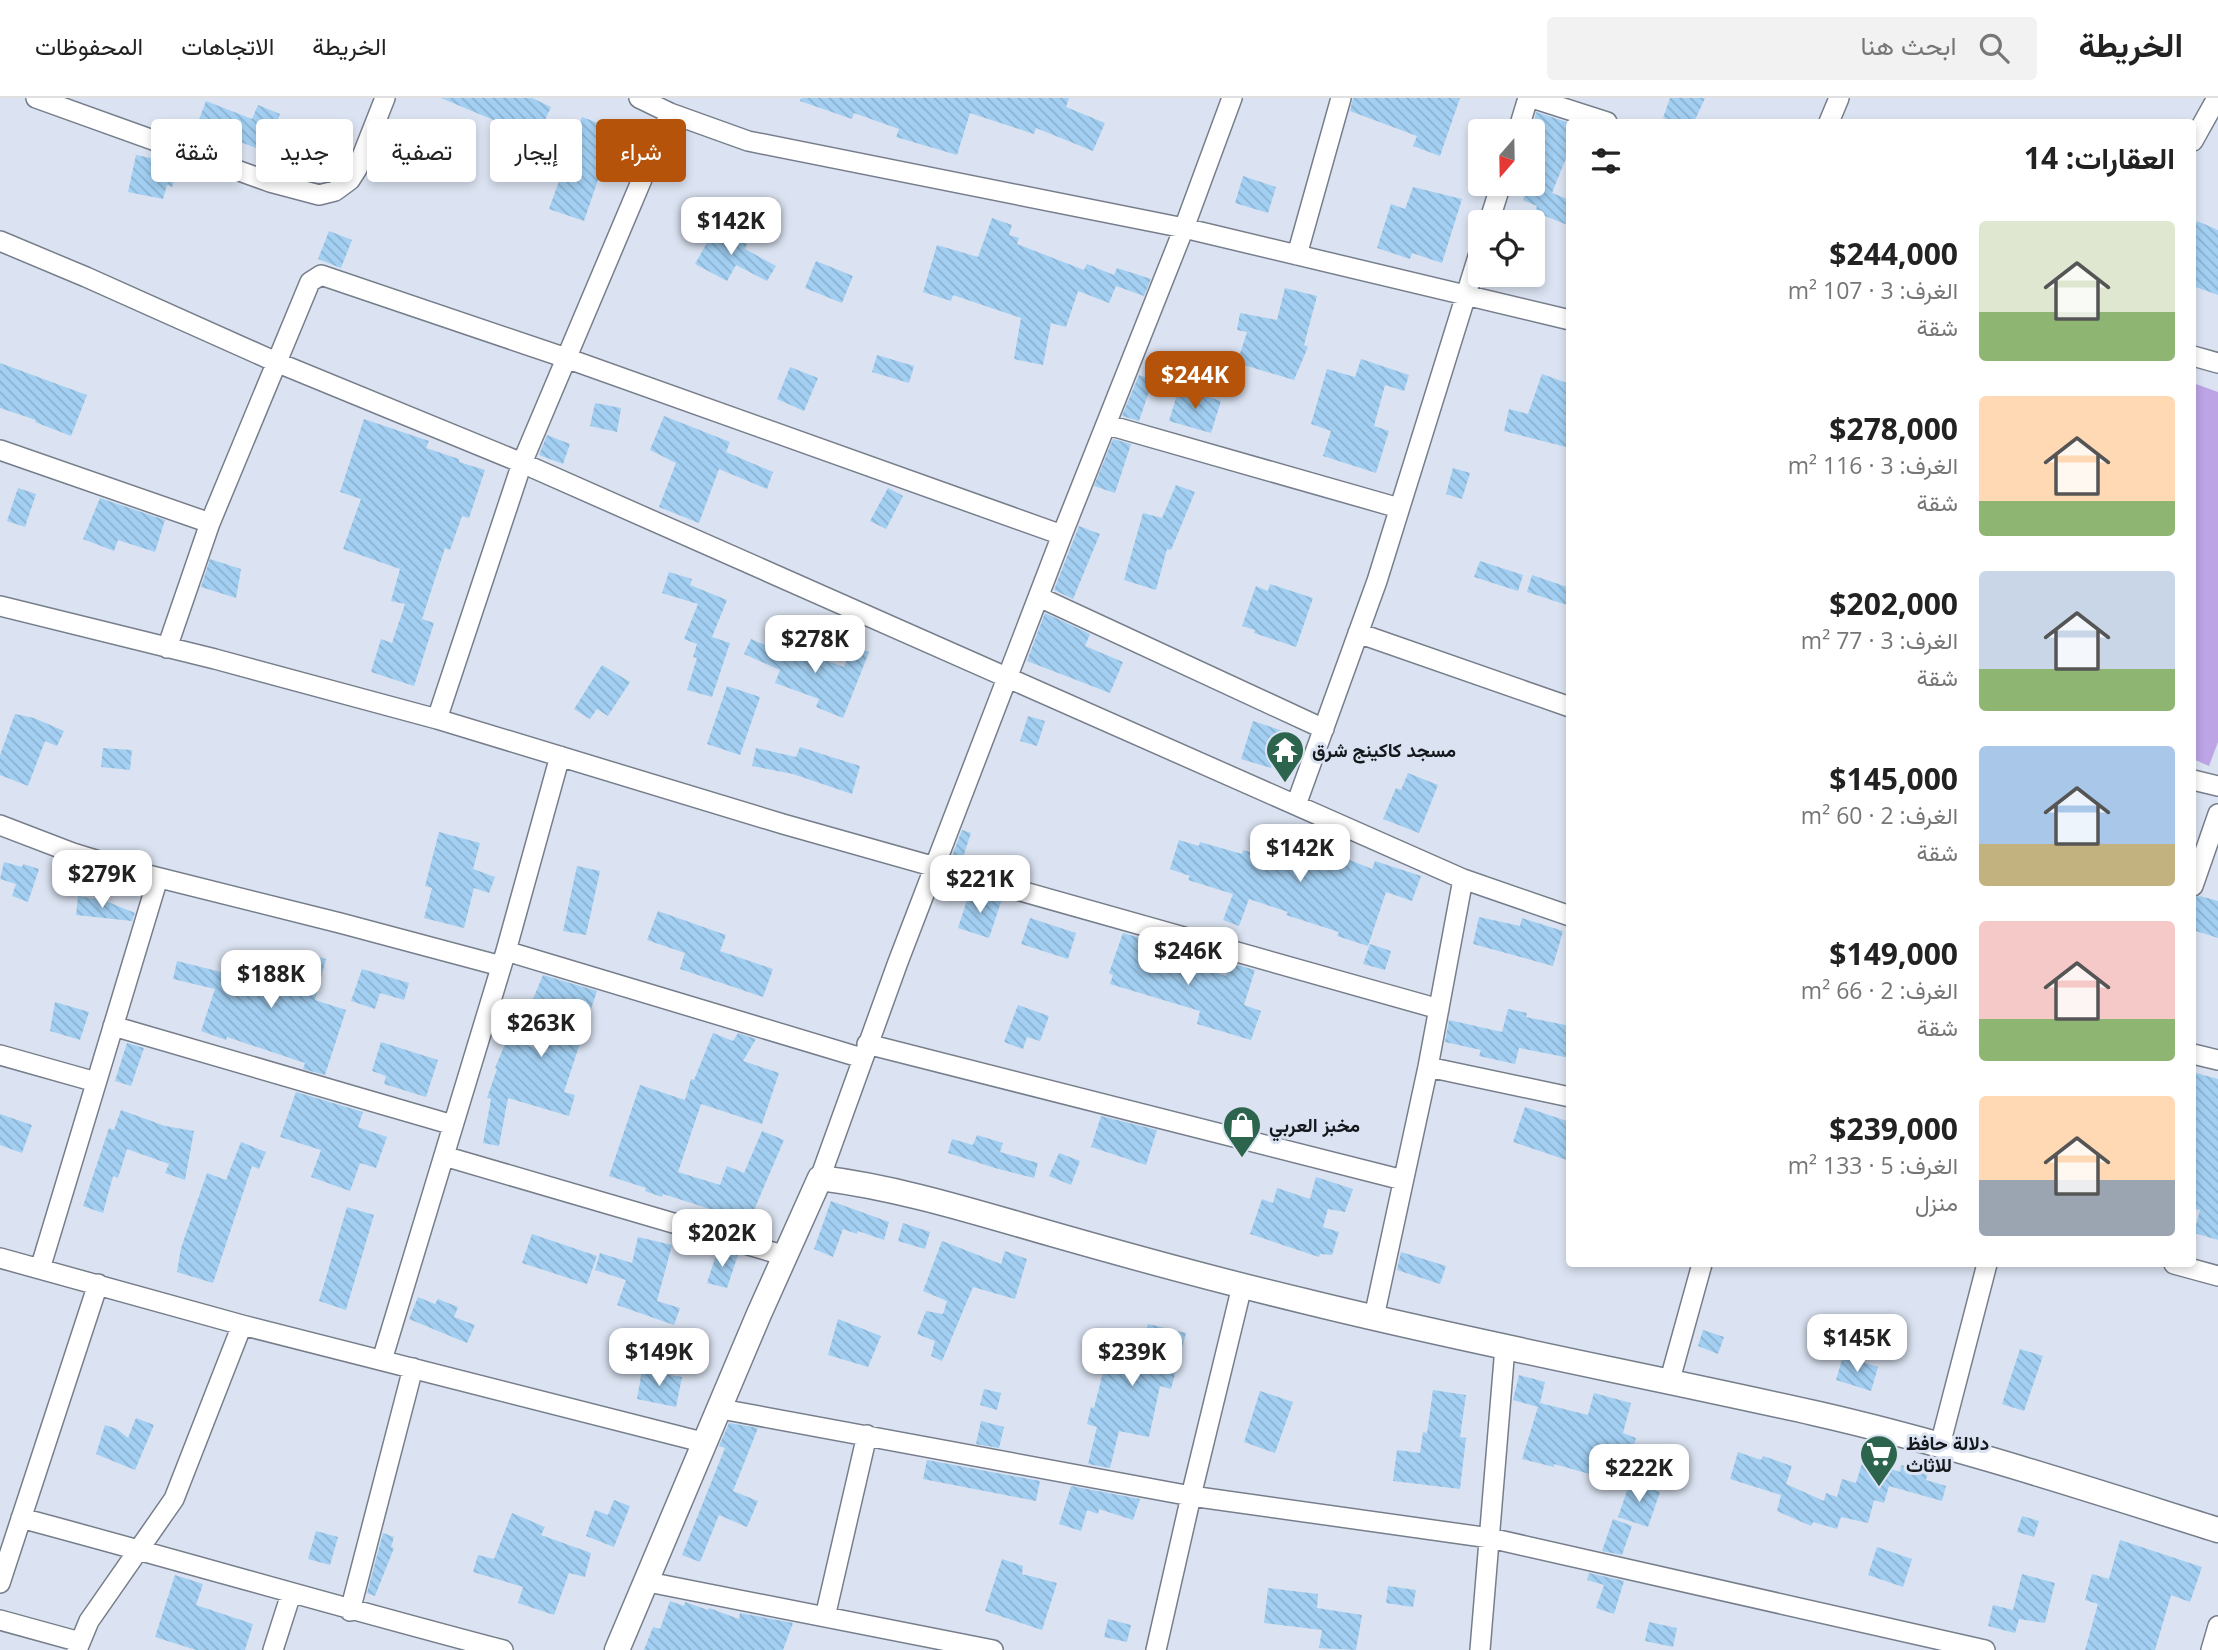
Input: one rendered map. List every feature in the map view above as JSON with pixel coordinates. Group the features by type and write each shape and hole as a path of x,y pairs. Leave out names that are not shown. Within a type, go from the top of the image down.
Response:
{"street":[{"path":"36,98 270,182 319,195 335,191 351,180 385,98"},
{"path":"639,98 670,113 748,141 1184,229 1566,319"},
{"path":"617,1650 820,1178 934,867 1184,229 1232,98"},
{"path":"1297,256 1341,98"},
{"path":"1522,119 1530,98 1597,119"},
{"path":"2196,136 2217,98"},
{"path":"1830,119 1835,99"},
{"path":"437,719 522,463 670,113"},
{"path":"0,241 276,362 522,463 1463,879 1566,915"},
{"path":"167,648 210,523 276,362 310,282 321,275 566,358 1062,535"},
{"path":"1296,805 1377,582 1468,287"},
{"path":"2196,357 2218,363"},
{"path":"1108,425 1399,509"},
{"path":"0,450 210,523"},
{"path":"1040,597 1324,729"},
{"path":"0,606 437,719 783,824 1439,1009"},
{"path":"1357,633 1566,706"},
{"path":"382,1360 504,958 560,756"},
{"path":"2196,781 2218,786"},
{"path":"2196,877 2218,814"},
{"path":"0,825 73,853 158,878 326,919 504,958 865,1051 1403,1180"},
{"path":"40,1269 158,878"},
{"path":"1374,1317 1429,1067 1463,879"},
{"path":"113,1026 453,1125"},
{"path":"0,1055 96,1082"},
{"path":"2196,1055 2218,1059"},
{"path":"1429,1067 1566,1096"},
{"path":"443,1156 786,1256"},
{"path":"820,1178 859,1183 916,1196 1242,1286 1816,1414 1940,1445 2218,1530"},
{"path":"0,1258 242,1325 706,1443"},
{"path":"1669,1383 1701,1267"},
{"path":"1940,1445 1986,1267"},
{"path":"2185,1267 2218,1276"},
{"path":"0,1583 97,1284"},
{"path":"1156,1650 1242,1286"},
{"path":"0,1620 78,1646 89,1621 138,1549 159,1524 178,1489 242,1325"},
{"path":"1480,1650 1506,1347"},
{"path":"350,1611 414,1368"},
{"path":"721,1409 1191,1496 1490,1538 1985,1650"},
{"path":"825,1617 867,1435"},
{"path":"21,1518 350,1611 503,1650"},
{"path":"648,1582 993,1650"},
{"path":"273,1650 292,1594"},
{"path":"2211,1650 2218,1626"}],"shaded area":[{"path":"2196,384 2218,392 2218,742 2209,766 2196,760"}],"building":[{"path":"441,98 532,98 551,107 546,119 491,119"},
{"path":"801,98 1069,98 1066,107 1105,123 1093,151 1036,128 1034,134 970,113 957,155 896,137 899,129 854,113 852,119 800,101"},
{"path":"1353,98 1460,98 1440,156 1413,146 1417,136 1350,111"},
{"path":"1670,98 1705,98 1695,119 1663,118"},
{"path":"206,101 252,119 258,105 280,114 278,119 256,119 256,148 242,143 242,119 199,119"},
{"path":"1536,112 1566,122 1566,158 1552,193 1566,198 1566,224 1545,216 1545,210 1536,210 1537,206 1523,200 1524,196 1545,196 1545,119 1535,119"},
{"path":"582,117 596,122 597,182 584,221 549,209 559,182 582,182"},
{"path":"136,155 151,158 151,182 174,182 172,187 167,185 163,199 128,192"},
{"path":"1243,176 1276,187 1268,213 1235,203"},
{"path":"1413,187 1462,199 1442,263 1412,253 1410,259 1377,248 1391,204 1405,209"},
{"path":"992,218 1012,225 1009,235 1019,238 1017,244 1084,270 1087,264 1114,275 1117,268 1151,279 1144,296 1116,286 1109,303 1078,291 1066,327 1051,323 1043,365 1014,359 1021,318 953,295 951,301 923,292 937,245 978,257"},
{"path":"2197,221 2218,230 2218,295 2196,287"},
{"path":"716,227 747,244 745,249 776,266 767,281 736,265 727,281 695,264"},
{"path":"329,231 352,240 341,268 318,259"},
{"path":"816,261 853,276 842,303 805,288"},
{"path":"1285,288 1317,296 1304,345 1308,347 1294,380 1237,363 1247,332 1237,330 1240,313 1277,320"},
{"path":"877,355 914,366 909,383 872,372"},
{"path":"1361,359 1409,375 1404,391 1385,385 1374,426 1389,431 1376,473 1323,456 1331,431 1311,424 1327,369 1355,377"},
{"path":"0,363 87,395 71,436 0,408"},
{"path":"790,367 818,378 804,411 777,399"},
{"path":"1542,374 1566,383 1566,447 1504,431 1509,409 1528,414"},
{"path":"1139,375 1153,380 1139,421 1122,416"},
{"path":"1179,388 1221,401 1211,433 1169,421"},
{"path":"595,403 621,408 617,432 590,426"},
{"path":"664,416 730,442 726,452 773,472 767,489 719,469 699,523 659,507 676,463 650,450"},
{"path":"364,419 429,441 426,448 485,470 469,518 462,516 450,550 445,548 422,619 434,623 414,686 371,672 381,639 392,643 405,604 391,601 400,569 343,549 361,499 340,492"},
{"path":"547,435 570,444 563,464 539,455"},
{"path":"1113,439 1131,444 1115,493 1094,486"},
{"path":"1453,468 1470,473 1462,499 1446,494"},
{"path":"1176,485 1195,492 1171,550 1167,549 1156,590 1124,580 1143,513 1162,518"},
{"path":"18,488 36,494 25,527 7,521"},
{"path":"888,488 903,496 886,529 870,521"},
{"path":"100,498 165,520 155,552 118,540 114,551 83,539"},
{"path":"1079,526 1100,534 1073,599 1054,590"},
{"path":"210,559 241,569 236,598 201,587"},
{"path":"1480,561 1523,575 1518,591 1474,577"},
{"path":"669,572 692,579 690,585 727,600 712,637 730,643 712,697 687,690 697,658 693,657 697,644 684,639 698,604 662,593"},
{"path":"1532,575 1566,587 1566,605 1527,592"},
{"path":"1270,584 1313,598 1296,647 1254,633 1255,630 1242,626 1256,586 1268,591"},
{"path":"1045,613 1090,634 1085,646 1123,662 1110,693 1027,661"},
{"path":"751,639 789,655 791,650 844,667 852,646 869,652 843,718 816,707 819,699 775,683 780,670 744,654"},
{"path":"602,665 630,682 608,716 597,709 590,719 574,709"},
{"path":"727,686 760,697 740,755 707,744"},
{"path":"15,714 34,718 64,731 57,746 45,741 28,786 0,775 0,755"},
{"path":"1028,716 1045,721 1037,746 1020,741"},
{"path":"1253,721 1283,731 1271,768 1241,759"},
{"path":"800,747 860,766 852,794 793,774 752,766 756,748 796,757"},
{"path":"103,748 132,750 130,770 101,767"},
{"path":"1408,773 1438,785 1419,833 1383,819 1396,788 1401,790"},
{"path":"1308,824 1329,833 1326,842 1338,847 1335,854 1372,869 1375,861 1421,876 1412,901 1386,892 1368,946 1337,936 1339,932 1286,915 1288,912 1249,899 1239,926 1223,920 1233,894 1188,880 1190,876 1170,869 1179,840 1199,846 1200,842 1242,854 1243,850 1291,865"},
{"path":"962,830 971,833 962,860 952,856"},
{"path":"439,832 480,843 473,869 495,877 489,893 474,888 464,928 424,918 432,888 425,886"},
{"path":"4,862 39,869 28,902 12,896 16,884 0,879"},
{"path":"577,866 600,871 586,935 563,931"},
{"path":"980,892 1002,899 989,938 958,928 968,897 977,900"},
{"path":"78,896 103,900 135,913 132,921 76,915"},
{"path":"2196,897 2218,901 2218,938 2196,931"},
{"path":"658,911 726,935 720,951 773,969 763,997 680,969 685,953 647,940"},
{"path":"1479,917 1520,926 1522,918 1563,931 1553,966 1473,944"},
{"path":"1030,918 1076,933 1068,959 1021,944"},
{"path":"1123,933 1144,939 1141,949 1226,976 1230,963 1255,970 1244,1005 1261,1011 1251,1040 1197,1024 1200,1011 1110,984 1113,975 1109,973"},
{"path":"1370,944 1391,951 1385,970 1363,964"},
{"path":"296,951 326,959 315,1000 346,1010 325,1075 303,1069 305,1063 201,1031 215,989 173,979 177,961 221,972 225,959 250,968 248,973 287,986"},
{"path":"362,969 409,983 404,1000 380,993 375,1009 351,1001"},
{"path":"543,975 597,991 564,1092 575,1095 569,1116 508,1098 499,1146 483,1143 491,1099 487,1098 497,1069 495,1068 508,1037 546,1053 560,1009 533,999"},
{"path":"55,1002 89,1012 80,1040 50,1031"},
{"path":"1018,1005 1049,1016 1040,1041 1027,1037 1023,1049 1004,1042"},
{"path":"1508,1009 1527,1013 1526,1017 1566,1025 1566,1057 1519,1048 1515,1064 1479,1056 1481,1050 1445,1042 1449,1020 1502,1032"},
{"path":"713,1033 733,1041 738,1033 756,1039 743,1061 779,1073 762,1124 701,1104 678,1172 720,1185 727,1166 744,1173 762,1131 784,1140 745,1231 725,1226 729,1215 663,1194 662,1197 645,1191 646,1188 609,1176 640,1085 685,1100 691,1079 694,1080"},
{"path":"381,1042 438,1060 426,1097 384,1084 386,1076 372,1071"},
{"path":"127,1043 144,1048 131,1086 115,1081"},
{"path":"2196,1073 2218,1079 2218,1240 2196,1234 2200,1210 2196,1209"},
{"path":"296,1092 363,1112 358,1127 387,1137 376,1168 360,1163 350,1191 311,1177 321,1150 280,1137"},
{"path":"1525,1107 1566,1121 1566,1160 1513,1142"},
{"path":"121,1110 165,1126 194,1131 185,1180 165,1173 169,1164 127,1149 118,1178 113,1176 103,1213 83,1206 109,1128 114,1130"},
{"path":"0,1114 32,1125 22,1153 0,1145"},
{"path":"1101,1116 1157,1130 1146,1165 1091,1147"},
{"path":"977,1135 1003,1143 1000,1152 1038,1163 1034,1178 948,1153 952,1139 973,1145"},
{"path":"241,1142 266,1152 259,1169 252,1166 213,1283 177,1272 181,1248 207,1173 226,1180"},
{"path":"1059,1153 1080,1161 1071,1185 1049,1176"},
{"path":"1316,1177 1353,1189 1345,1212 1328,1209 1323,1227 1339,1232 1332,1255 1320,1254 1319,1257 1250,1234 1262,1199 1273,1203 1277,1188 1310,1199"},
{"path":"831,1201 889,1222 884,1240 843,1229 833,1257 814,1249"},
{"path":"347,1207 374,1215 346,1310 319,1301"},
{"path":"903,1223 930,1232 925,1249 898,1241"},
{"path":"532,1234 597,1256 587,1284 522,1263"},
{"path":"638,1237 672,1245 657,1301 680,1308 674,1325 617,1305 626,1280 595,1270 600,1253 632,1263"},
{"path":"942,1241 1001,1264 1005,1251 1027,1259 1015,1299 973,1287 942,1361 931,1356 935,1341 917,1334 926,1311 943,1314 947,1301 923,1291"},
{"path":"718,1249 738,1255 727,1288 707,1283"},
{"path":"1401,1252 1446,1266 1440,1284 1397,1270"},
{"path":"418,1297 435,1304 438,1299 458,1307 454,1317 475,1325 467,1343 409,1319"},
{"path":"838,1319 881,1336 868,1367 828,1355"},
{"path":"1148,1324 1186,1333 1171,1389 1160,1386 1149,1437 1119,1431 1110,1468 1088,1464 1097,1427 1087,1424 1091,1407 1094,1408 1113,1333 1143,1342"},
{"path":"1703,1330 1724,1337 1718,1354 1698,1346"},
{"path":"2020,1349 2043,1356 2024,1411 2002,1404"},
{"path":"1843,1356 1878,1367 1871,1391 1836,1380"},
{"path":"642,1370 682,1377 676,1407 637,1399"},
{"path":"1519,1375 1545,1382 1540,1403 1588,1415 1594,1393 1631,1403 1623,1433 1636,1438 1622,1483 1554,1464 1554,1467 1522,1459 1538,1407 1513,1400"},
{"path":"984,1389 1001,1393 997,1410 980,1405"},
{"path":"1433,1390 1466,1395 1460,1437 1466,1438 1460,1489 1393,1481 1397,1450 1420,1453 1423,1432 1427,1433"},
{"path":"1260,1391 1293,1402 1275,1453 1244,1442"},
{"path":"136,1418 154,1425 135,1470 96,1454 105,1425 117,1429 128,1438"},
{"path":"981,1421 1004,1427 999,1448 976,1444"},
{"path":"729,1423 758,1428 733,1491 758,1501 747,1527 719,1515 700,1562 682,1555 725,1448 719,1446"},
{"path":"1738,1452 1761,1460 1763,1456 1792,1466 1786,1484 1824,1501 1826,1493 1837,1497 1842,1479 1856,1483 1863,1460 1900,1472 1901,1465 1928,1472 1926,1480 1946,1486 1942,1501 1889,1486 1884,1503 1874,1500 1868,1523 1841,1517 1837,1529 1813,1522 1811,1526 1777,1511 1781,1495 1730,1479"},
{"path":"927,1460 1040,1481 1036,1501 923,1479"},
{"path":"1630,1482 1660,1492 1648,1527 1618,1517"},
{"path":"1071,1486 1140,1499 1133,1520 1099,1509 1098,1514 1087,1510 1081,1531 1059,1524"},
{"path":"614,1500 630,1506 614,1547 586,1536 595,1510 608,1515"},
{"path":"512,1513 545,1527 541,1535 591,1553 585,1577 569,1573 554,1615 518,1603 523,1587 473,1572 478,1555 494,1559"},
{"path":"2022,1516 2039,1521 2034,1537 2017,1532"},
{"path":"1613,1519 1632,1526 1622,1555 1602,1551"},
{"path":"316,1531 338,1537 330,1565 308,1559"},
{"path":"383,1533 394,1537 391,1547 394,1548 375,1596 367,1593"},
{"path":"2120,1540 2202,1567 2190,1602 2171,1595 2155,1650 2085,1650 2098,1604 2085,1600 2092,1574 2109,1579"},
{"path":"1877,1547 1912,1559 1903,1587 1868,1575"},
{"path":"1002,1559 1023,1566 1022,1574 1057,1583 1042,1630 985,1611"},
{"path":"1589,1573 1624,1581 1614,1614 1596,1608 1604,1585 1587,1580"},
{"path":"2022,1574 2055,1583 2045,1623 2019,1619 2015,1633 1988,1626 1993,1605 2013,1610"},
{"path":"175,1575 203,1584 196,1605 253,1624 245,1650 196,1650 155,1637"},
{"path":"1388,1586 1416,1590 1413,1607 1386,1603"},
{"path":"1268,1588 1318,1594 1317,1608 1362,1615 1356,1650 1319,1648 1322,1630 1264,1623"},
{"path":"670,1601 684,1606 685,1602 708,1610 709,1608 739,1619 740,1613 793,1623 783,1650 644,1650 653,1627 660,1629"},
{"path":"1108,1619 1131,1625 1127,1642 1104,1637"},
{"path":"1649,1622 1677,1628 1673,1647 1645,1641"}],"place":[{"name":"مسجد كاكينج شرق","path":"1285,784"},
{"name":"مخبز العربي","path":"1242,1159"},
{"name":"دلالة حافظ للاثاث","path":"1879,1488"}]}
